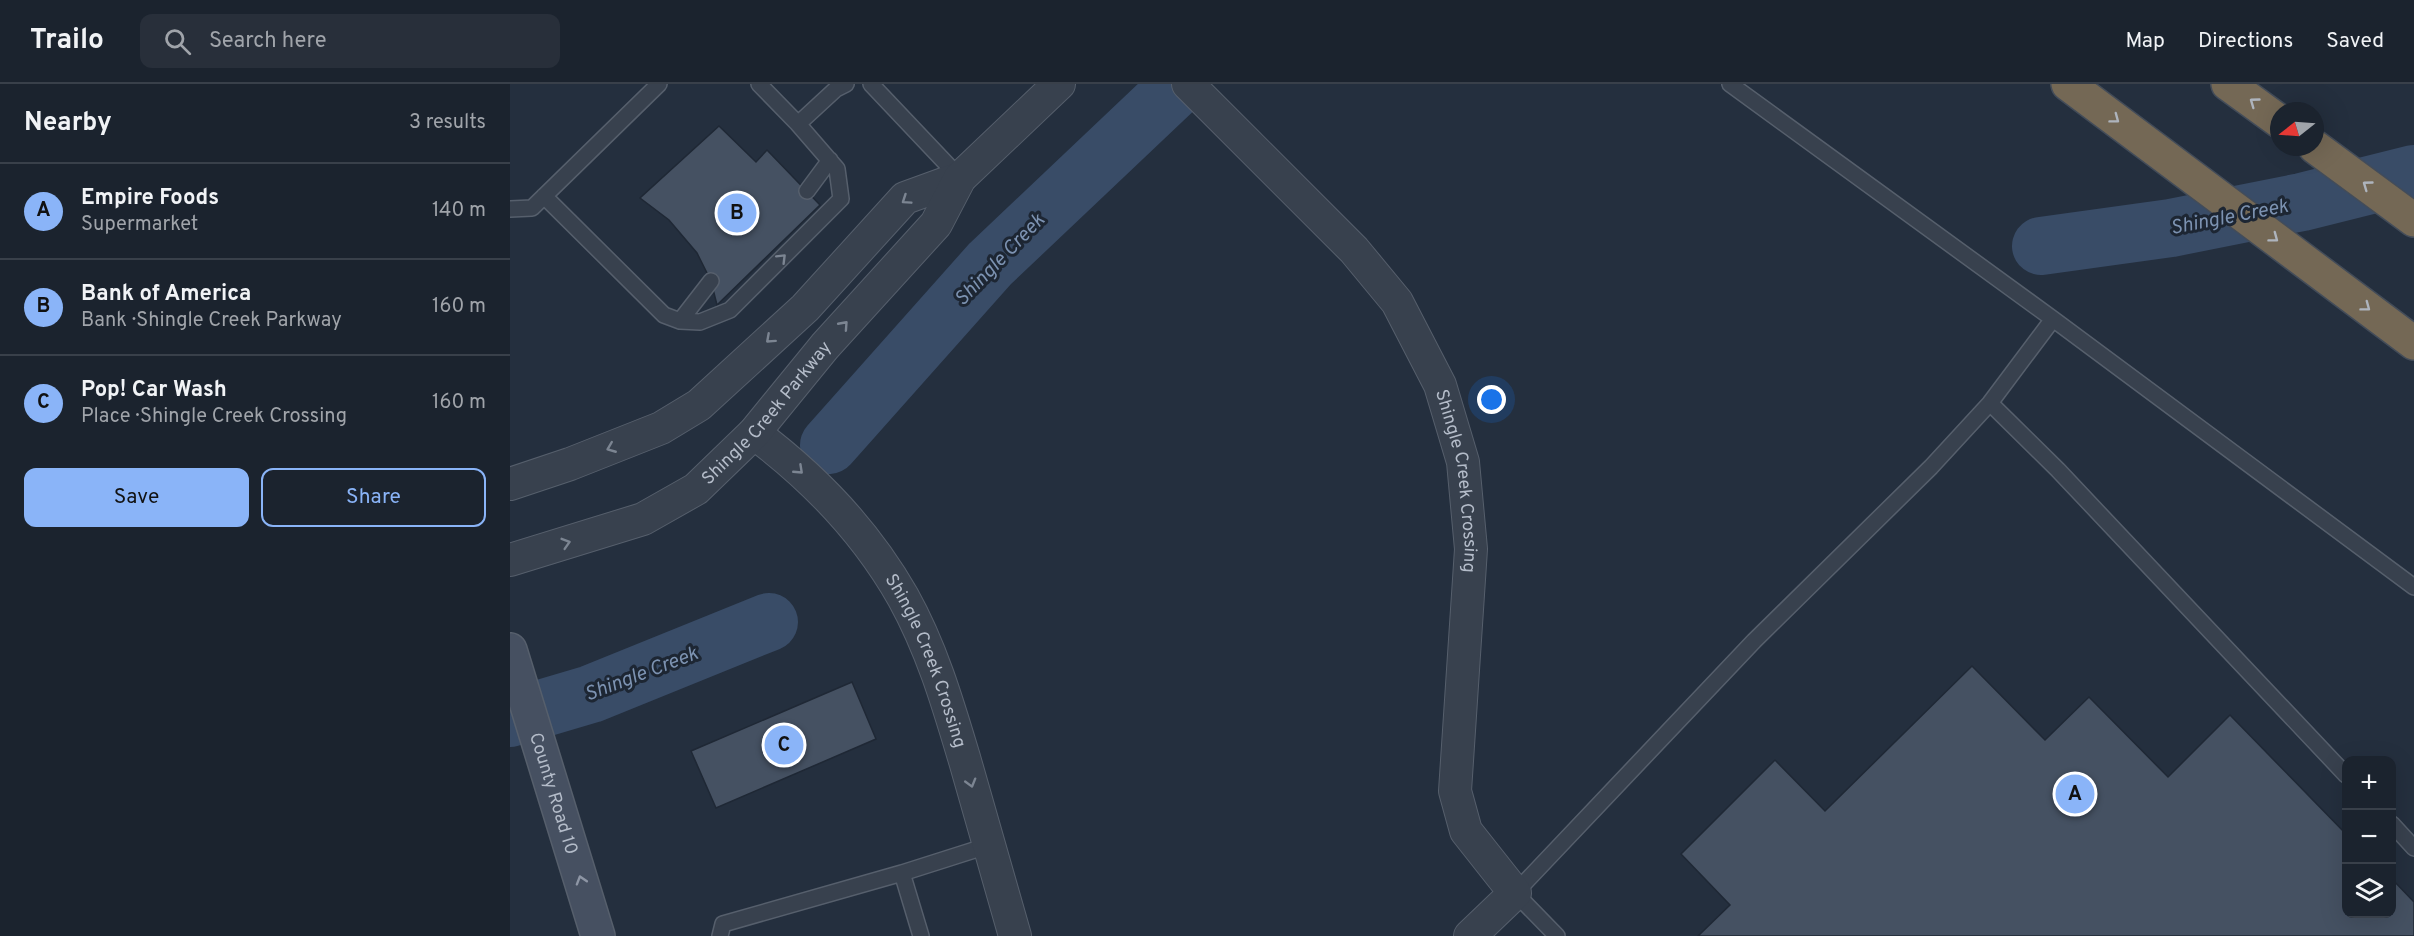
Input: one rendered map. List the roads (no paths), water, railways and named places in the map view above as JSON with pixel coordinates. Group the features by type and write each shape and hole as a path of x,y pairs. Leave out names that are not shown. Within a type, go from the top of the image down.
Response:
{"highway":[{"path":"2068,84 2414,343"},
{"path":"2228,84 2270,114"},
{"path":"2324,154 2414,220"}],"main road":[{"name":"County Road 10","path":"513,661 598,936"}],"street":[{"path":"510,484 570,464 661,428 699,405 805,308 905,198 960,178 1059,84"},
{"name":"Shingle Creek Crossing","path":"1191,88 1361,259 1397,302 1440,385 1463,462 1471,549 1455,791 1466,831 1515,893"},
{"name":"Shingle Creek Parkway","path":"510,560 643,519 696,489 754,433 825,346 936,224 960,178"},
{"name":"Shingle Creek Crossing","path":"754,433 813,483 843,515 873,551 902,595 940,675 1015,936"},
{"path":"1470,936 1515,893"}],"lane":[{"path":"510,209 532,208 659,84"},
{"path":"544,196 664,315 680,321 700,322 730,310 841,199 837,169 759,84"},
{"path":"798,124 836,89 846,84"},
{"path":"871,84 960,178"},
{"path":"1730,84 2053,319 2414,587"},
{"path":"807,191 830,160"},
{"path":"680,321 711,281"},
{"path":"1557,936 1515,893 1754,641 1931,467 1990,403 2053,319"},
{"path":"1990,403 2058,471 2342,771"},
{"path":"2396,829 2414,848"},
{"path":"720,936 723,924 902,873 990,845"},
{"path":"902,873 921,936"}],"waterway":[{"name":"Shingle Creek","path":"829,445 990,264 1180,84"},
{"name":"Shingle Creek","path":"2041,246 2171,228 2302,202 2414,174"},
{"name":"Shingle Creek","path":"510,718 591,694 769,622"}],"place":[{"name":"Bank of America","path":"737,213"},
{"name":"Pop! Car Wash","path":"784,745"},
{"name":"Empire Foods","path":"2075,794"}]}
